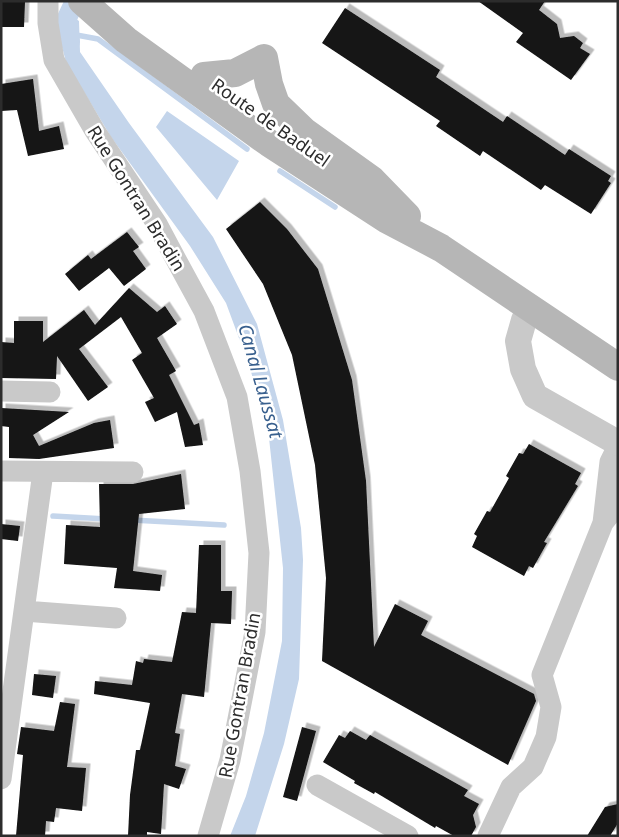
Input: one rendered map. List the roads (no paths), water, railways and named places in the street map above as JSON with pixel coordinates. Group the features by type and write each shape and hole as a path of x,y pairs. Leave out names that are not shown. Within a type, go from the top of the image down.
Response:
{"main road":[{"name":"Route de Baduel","path":"87,5 131,26 204,76 407,216 441,248"},
{"name":"Route de Baduel","path":"87,5 126,40 269,143 386,219 441,248 618,367"},
{"path":"204,76 235,73 264,58 269,84 276,104 306,132 372,180 407,216"}],"street":[{"name":"Rue Gontran Bradin","path":"48,1 48,23 54,60 95,131 157,224 204,311 236,397 250,471 259,553 255,632 230,760 208,836"},
{"path":"488,836 511,787 533,768 546,737 551,707 542,675 603,523 610,462 618,444 535,396 523,369 518,341 524,320 531,309"},
{"path":"1,391 50,392"},
{"path":"1,471 132,472"},
{"path":"1,778 42,472"},
{"path":"603,523 618,504"},
{"path":"24,611 116,618"},
{"path":"317,785 380,829 408,836"}],"water":[{"path":"61,9 79,21 80,52 129,123 213,237 257,324 283,420 301,528 303,560 299,679 284,744 255,836 230,836 246,796 264,733 282,641 283,568 269,438 250,368 226,303 190,246 111,137 66,62 57,28"},
{"path":"167,111 239,161 217,200 156,127"}],"waterway":[{"name":"Canal Laussat","path":"70,42 67,18 75,1"},
{"path":"71,34 98,39 247,149"},
{"path":"280,171 335,207"},
{"path":"53,516 106,519"},
{"path":"132,520 224,525"}]}
